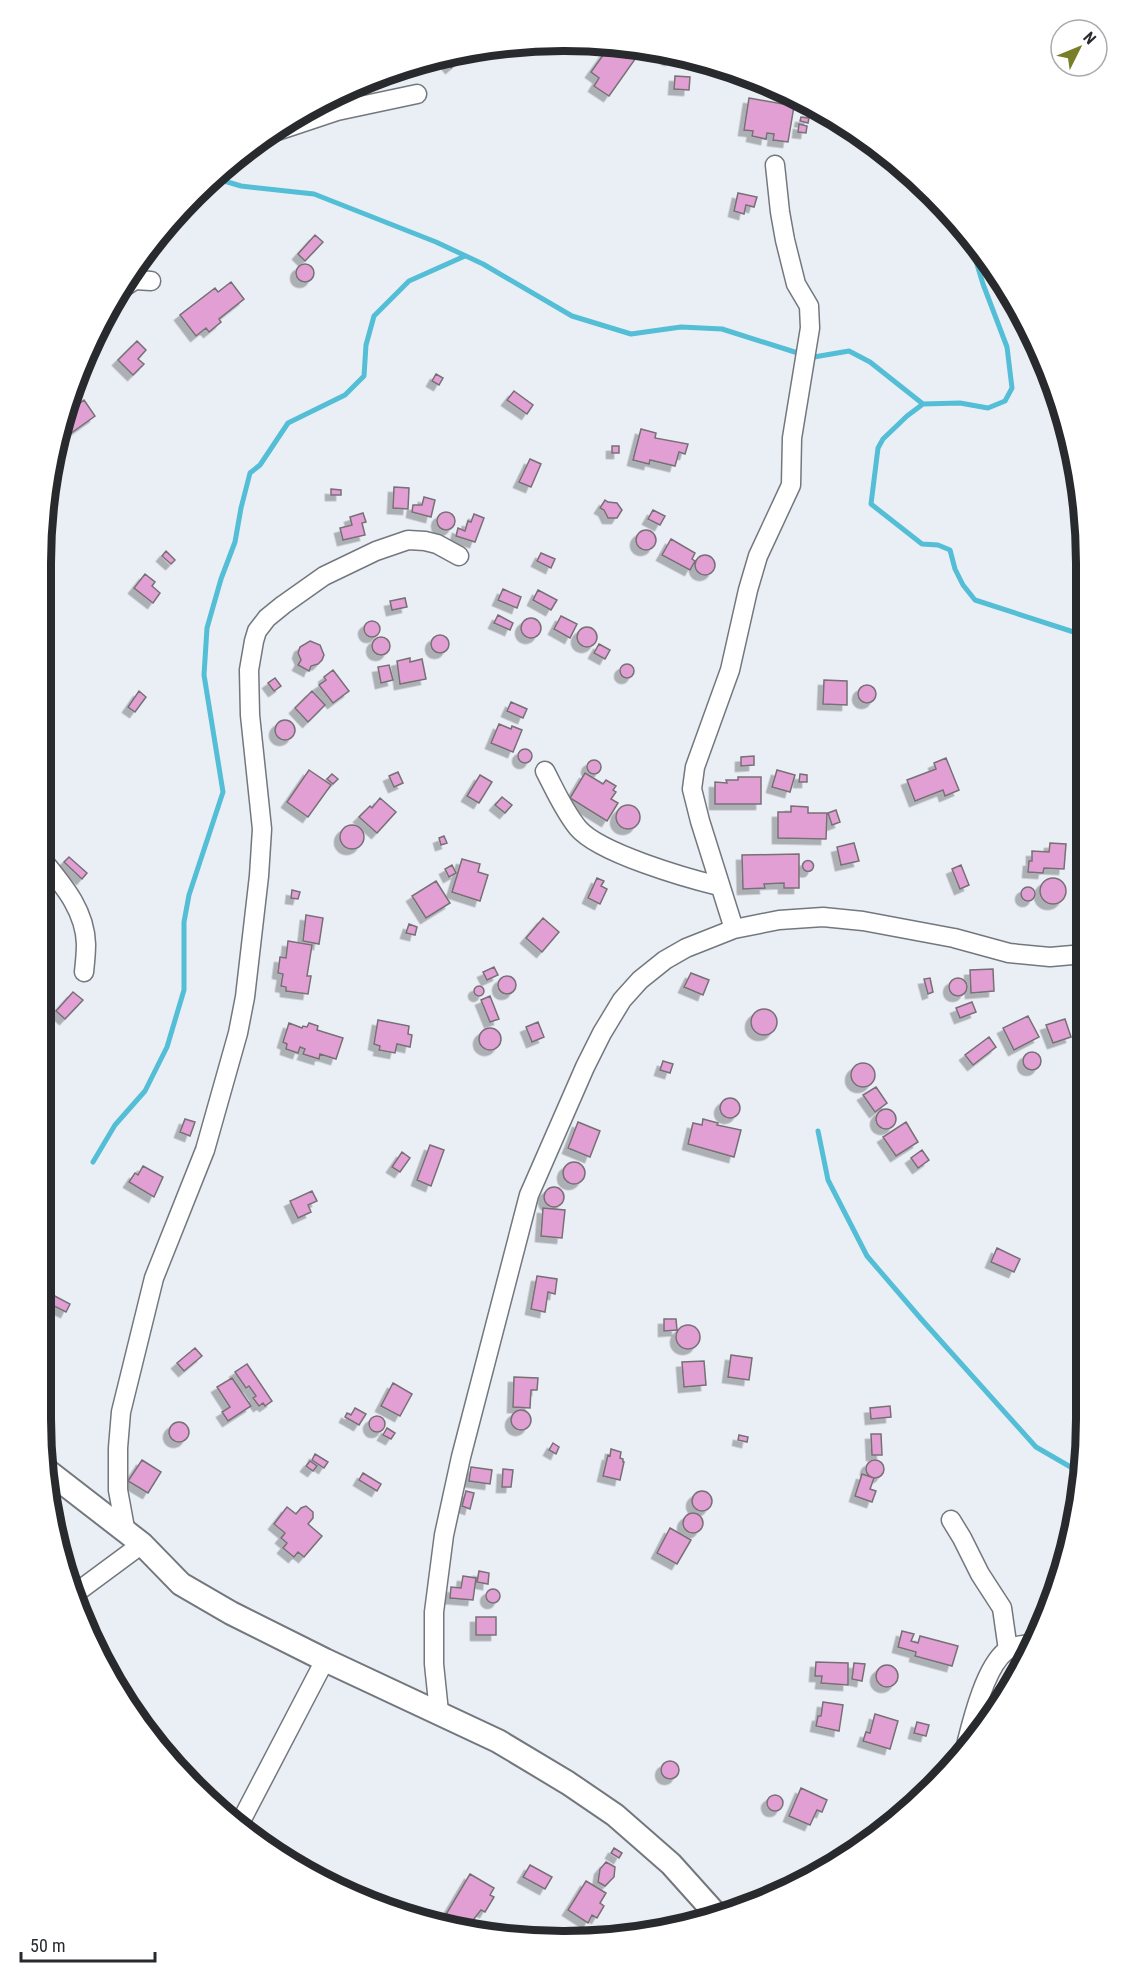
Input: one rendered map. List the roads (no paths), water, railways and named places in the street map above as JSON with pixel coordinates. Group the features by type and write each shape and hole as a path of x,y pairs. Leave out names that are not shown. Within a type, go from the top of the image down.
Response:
{"street":[{"path":"303,122 337,111 417,94"},
{"path":"734,929 719,886 692,789 695,767 730,670 758,556 791,485 792,438 810,328 809,306 796,284 785,240 775,165"},
{"path":"136,280 151,281"},
{"path":"459,556 437,544 425,541 408,540 376,550 324,576 267,618 257,631 249,670 250,715 262,829 245,997 238,1033 205,1150 154,1278 121,1412 118,1490 125,1528 181,1584 231,1613 498,1741 538,1764 615,1815 671,1864 712,1909"},
{"path":"545,771 565,810 588,837 666,872 719,886"},
{"path":"51,871 75,903 81,919 86,943 84,972"},
{"path":"439,1712 434,1664 434,1612 444,1535 461,1456 529,1195 585,1067 622,1000 640,980 665,960 686,948 734,929 779,920 823,917 863,921 954,938 1009,953 1050,957 1076,955"},
{"path":"54,1476 142,1544"},
{"path":"951,1520 980,1574 1002,1608 1008,1650"},
{"path":"80,1589 142,1544"},
{"path":"971,1729 985,1684 996,1665 1008,1650 1023,1645"},
{"path":"243,1818 325,1660"}],"waterway":[{"path":"223,181 241,186 314,194 436,242 483,264 572,316 631,334 681,327 722,329 801,354"},
{"path":"93,1162 115,1125 145,1091 167,1047 184,990 184,922 189,895 223,792 204,675 207,628 221,579 235,542 250,473 260,465 288,423 345,395 364,376 366,345 374,316 409,281 465,256"},
{"path":"976,259 1007,347 1012,388 1005,401 988,408 960,403 923,404 907,416 883,439 878,448 871,504 922,544 938,545 950,550 955,569 963,585 975,600 1076,633"},
{"path":"814,357 849,351 870,362 923,404"},
{"path":"818,1131 828,1180 867,1256 1036,1447 1073,1469"}]}
